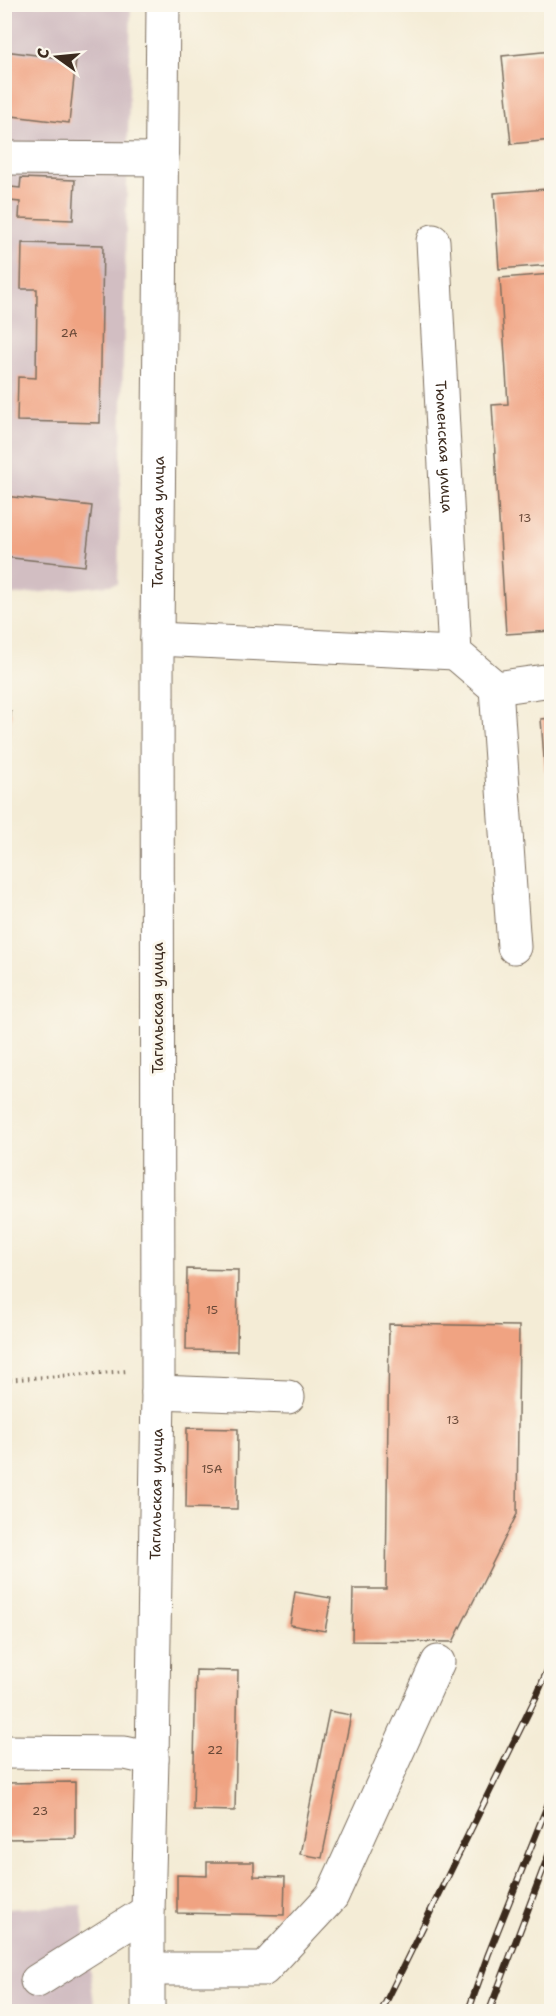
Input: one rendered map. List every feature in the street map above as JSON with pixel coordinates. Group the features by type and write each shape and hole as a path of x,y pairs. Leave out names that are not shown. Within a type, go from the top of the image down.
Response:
{"street":[{"name":"Тагильская улица","path":"148,2012 152,1759 147,1381 163,4"},
{"path":"4,158 162,159"},
{"name":"Тюменская улица","path":"433,241 455,653"},
{"path":"157,639 455,653 496,687 514,947"},
{"path":"496,687 552,680"},
{"path":"147,1381 288,1397"},
{"path":"149,1969 264,1969 332,1896 438,1662"},
{"path":"4,1752 125,1753 152,1759"},
{"path":"37,1981 148,1911"}],"path":[{"path":"4,1380 147,1381"}],"shaded area":[{"path":"4,5 131,5 118,584 5,596"},
{"path":"81,1905 95,2011 5,2012 5,1909"}],"building":[{"path":"4,51 76,60 69,123 4,115"},
{"path":"552,51 552,140 511,144 502,56"},
{"path":"21,178 75,180 73,220 19,218 20,202 10,201 11,187 20,188"},
{"path":"546,189 551,265 499,269 494,193"},
{"path":"22,243 103,245 100,423 17,421 18,377 36,378 37,289 21,289"},
{"path":"552,274 552,631 506,634 492,405 508,404 500,278"},
{"path":"4,496 92,506 85,566 4,557"},
{"path":"4,712 11,712 6,766 4,765"},
{"path":"552,718 552,770 545,771 541,719"},
{"path":"187,1269 238,1270 237,1351 186,1350"},
{"path":"389,1324 519,1326 517,1514 453,1642 352,1641 353,1589 386,1589"},
{"path":"187,1428 238,1429 237,1509 186,1508"},
{"path":"295,1592 331,1598 325,1631 290,1625"},
{"path":"196,1670 238,1671 235,1811 193,1810"},
{"path":"329,1711 351,1715 322,1858 300,1854"},
{"path":"75,1782 75,1838 4,1839 4,1783"},
{"path":"207,1862 254,1862 254,1876 285,1877 284,1915 177,1913 177,1875 207,1876"}],"railway":[{"path":"381,2012 552,1660"},
{"path":"468,2012 488,1955 552,1794"},
{"path":"489,2012 552,1846"}]}
